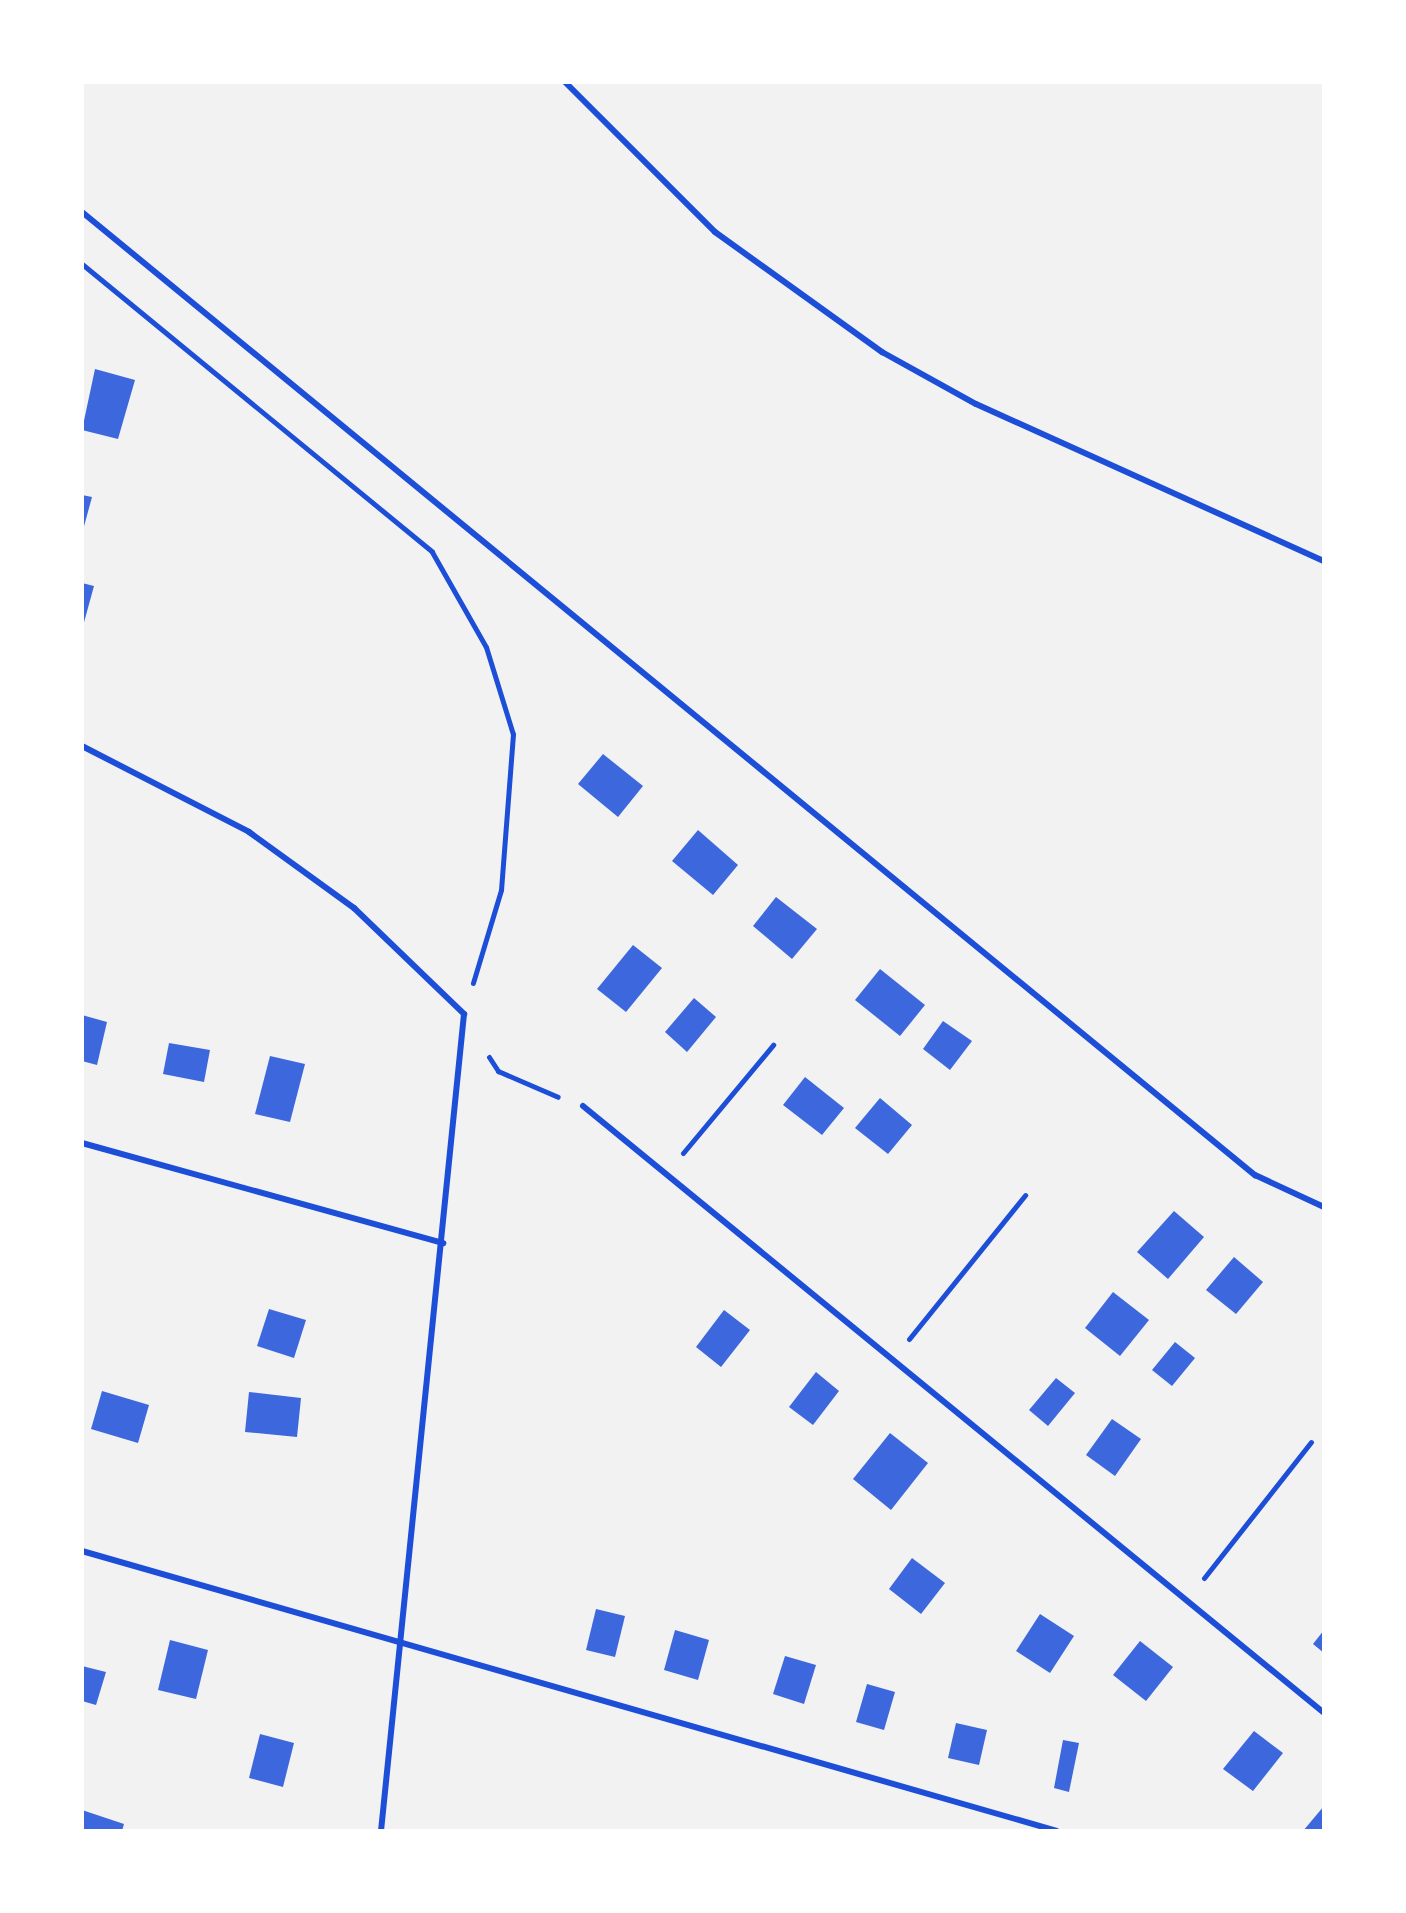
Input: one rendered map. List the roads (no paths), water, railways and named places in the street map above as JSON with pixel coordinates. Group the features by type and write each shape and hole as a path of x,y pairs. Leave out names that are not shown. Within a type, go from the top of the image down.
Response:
{"lane":[{"path":"565,82 715,232 882,352 976,404 1324,561"},
{"path":"82,212 1255,1175 1324,1207"},
{"path":"82,746 249,832 354,908 464,1014 381,1831"},
{"path":"583,1106 1324,1713"},
{"path":"82,1143 443,1243"},
{"path":"82,1551 399,1639 1057,1831"}]}
